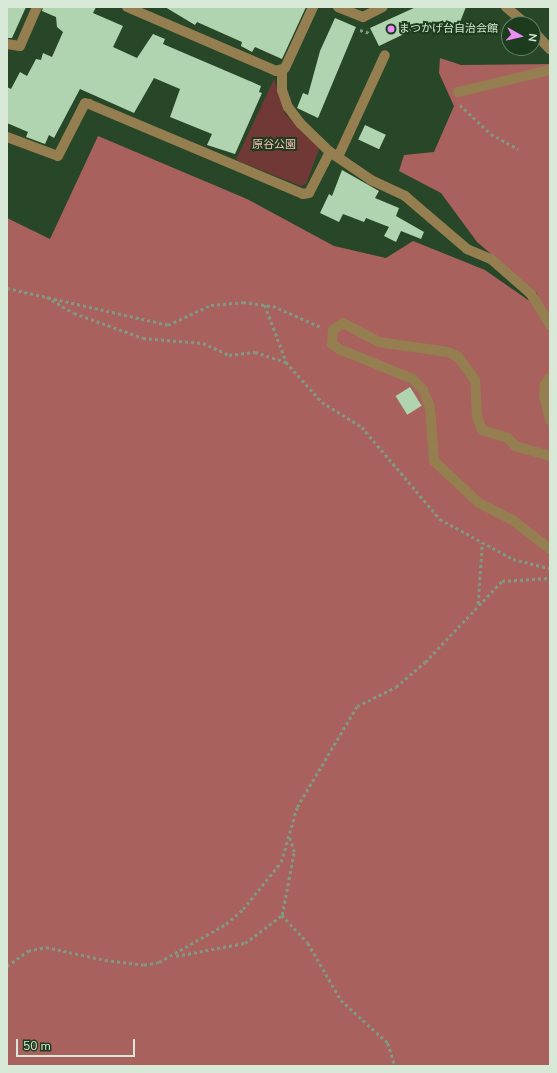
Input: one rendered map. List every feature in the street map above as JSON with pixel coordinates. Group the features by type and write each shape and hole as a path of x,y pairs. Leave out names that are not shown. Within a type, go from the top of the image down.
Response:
{"street":[{"path":"7,44 20,46 38,7"},
{"path":"128,7 276,71 282,71"},
{"path":"313,7 282,71 282,90 288,107 334,154 405,196 466,249 491,259 531,294 550,325"},
{"path":"338,7 363,17 382,7"},
{"path":"506,7 517,16"},
{"path":"541,39 550,49"},
{"path":"7,137 58,156 85,103 303,194 309,193 334,154 385,55"},
{"path":"458,92 550,70"},
{"path":"550,456 515,446 508,438 482,430 477,416 475,380 458,357 448,352 379,342 343,323 332,333 332,344 339,349 413,379 423,390 430,407 434,461 479,503 511,519 550,549"},
{"path":"550,378 545,384 544,397 550,420"}],"path":[{"path":"458,92 457,101 473,118 491,134 518,149"},
{"path":"7,288 168,325 212,305 265,305 292,312 332,333"},
{"path":"47,298 74,314 143,338 203,343 229,355 255,352 286,362"},
{"path":"265,305 286,362 322,402 362,427 440,519 513,559 550,568"},
{"path":"478,604 482,543"},
{"path":"175,956 243,909 281,862 297,807 348,718 357,706 396,687 425,662 478,604 502,581 550,578"},
{"path":"7,966 28,951 46,947 144,965 175,956 245,943 282,915 294,852 289,836"},
{"path":"282,915 308,943 342,1000 388,1043 396,1066"}],"green space":[{"name":"原谷公園","path":"274,79 285,114 320,147 306,184 301,186 236,160"}],"shaded area":[{"path":"440,58 461,65 550,64 550,1066 7,1066 7,218 50,239 98,136 247,199 334,246 386,258 413,241 485,270 528,300 538,294 477,242 441,193 399,171 404,155 434,152 454,106 439,73"}],"building":[{"path":"7,7 26,7 12,38 7,38"},
{"path":"43,7 96,7 93,13 123,26 113,47 137,58 153,34 165,39 163,44 261,86 259,92 262,93 235,154 207,145 212,134 170,117 180,89 154,78 134,113 80,89 54,138 49,135 45,144 26,137 28,132 7,123 7,87 11,89 20,72 27,76 36,59 41,60 43,53 52,57 63,32 57,27 56,17 42,11"},
{"path":"165,7 306,7 282,59 255,47 252,52 241,46 242,42 197,22 195,25"},
{"path":"416,7 466,7 458,27 447,22 427,23 379,46 370,28"},
{"path":"335,18 356,27 318,118 297,108 303,93 308,95 320,51"},
{"path":"365,125 386,135 379,149 358,140"},
{"path":"342,170 379,191 375,198 399,208 396,216 424,232 421,239 401,231 396,242 384,236 389,227 366,218 364,222 343,214 339,222 320,213 329,194 332,196"},
{"path":"410,387 422,406 407,415 396,396"}],"place":[{"name":"まつかげ台自治会館","path":"391,29"}]}
